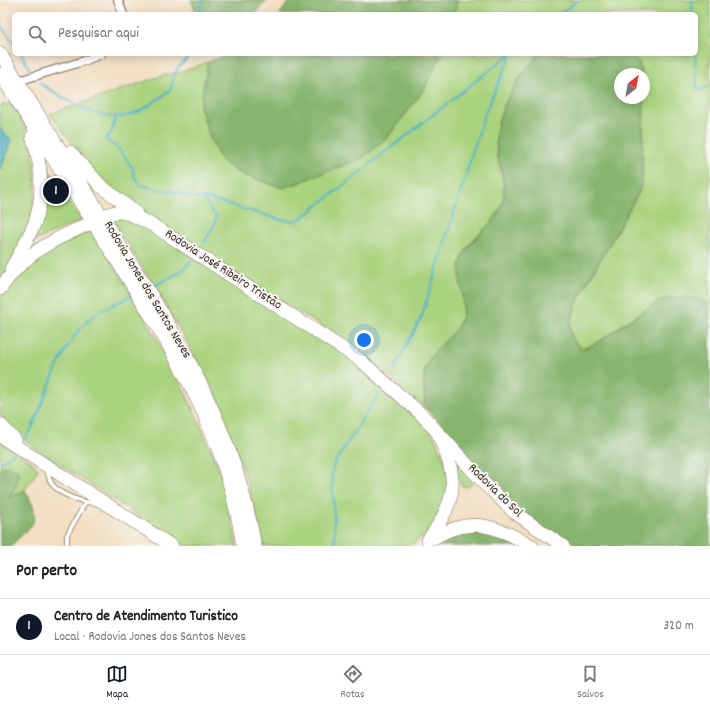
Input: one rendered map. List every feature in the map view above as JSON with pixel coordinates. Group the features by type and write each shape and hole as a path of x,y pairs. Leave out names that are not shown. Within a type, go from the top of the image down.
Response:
{"main road":[{"name":"Rodovia Jones dos Santos Neves","path":"0,53 40,115 97,220 184,372 207,420 230,487 243,546"},
{"name":"Rodovia Jones dos Santos Neves","path":"0,74 26,118 161,311 194,367 208,397 234,463 250,520 255,546"},
{"path":"40,115 82,166 101,186 154,226"},
{"path":"0,289 35,222 40,193 38,153 26,118"},
{"name":"Rodovia José Ribeiro Tristão","path":"0,289 34,252 48,242 118,212 127,213 154,226 360,359 391,385 435,428"},
{"path":"0,424 13,438 48,467"},
{"path":"425,543 447,511 452,496 453,484 442,444 435,428"},
{"name":"Rodovia do Sol","path":"435,428 484,484 514,512 539,531 563,546"},
{"path":"0,436 105,505 172,546"},
{"name":"Rodovia do Sol","path":"425,543 449,529 466,524 473,524 514,536 532,546"}],"street":[{"path":"118,0 122,12"},
{"path":"18,81 96,56"}],"lane":[{"path":"48,467 48,477 51,483 75,500 85,503 105,505"},
{"path":"67,546 67,535 85,503"}],"green space":[{"path":"191,0 267,0 256,12 196,12"},
{"path":"290,0 458,0 454,12 281,12"},
{"path":"458,0 710,0 710,304 706,302 665,299 626,322 598,343 587,348 583,348 577,345 572,338 570,324 579,298 639,192 642,182 643,104 650,104 650,68 640,68 639,62 633,56 698,56 698,12 454,12"},
{"path":"224,56 441,56 423,91 387,138 361,159 283,188 243,175 222,162 210,138 200,106 208,62"},
{"path":"441,56 537,56 514,86 502,112 496,138 504,189 503,202 495,217 471,242 463,256 460,271 463,301 462,316 455,330 430,358 427,365 424,375 424,407 370,359 344,340 249,282 132,206 95,173 50,114 164,75 178,73 208,62 200,106 210,138 222,162 243,175 294,185 332,168 361,159 387,138 423,91"},
{"path":"537,56 633,56 639,62 640,68 614,68 614,104 644,104 642,182 639,192 583,289 573,312 570,323 570,332 573,339 579,346 583,348 588,347 646,309 665,299 676,297 688,298 700,300 710,304 710,546 572,546 521,512 462,452 450,433 424,407 424,375 427,365 430,358 455,330 462,316 463,301 460,271 463,256 472,242 495,217 503,202 504,189 496,138 502,112 514,86"},
{"path":"12,103 27,133 32,149 35,182 34,199 32,216 27,232 18,251 0,281 0,172 11,140 0,128 0,106"},
{"path":"45,162 56,182 48,187 56,200 64,196 82,220 28,244"},
{"path":"117,216 129,217 340,350 419,418 433,435 444,459 449,481 443,508 428,532 410,546 264,546 248,484 214,390 154,285 112,220"},
{"path":"87,228 95,231 144,315 175,372 203,430 222,481 237,546 184,546 32,446 16,433 0,414 0,297 25,266"},
{"path":"0,441 32,462 38,470 25,490 7,499 0,469"},
{"path":"451,455 474,480 471,485 466,487 461,485"},
{"path":"4,466 17,469 18,474 17,484 8,498 25,490 31,501 35,516 30,527 11,546 0,546 0,469"},
{"path":"481,530 519,546 429,546 439,537"}],"water":[{"path":"0,128 11,140 0,172"}],"waterway":[{"path":"201,0 201,12"},
{"path":"563,12 578,0"},
{"path":"692,0 692,12"},
{"path":"0,25 12,40"},
{"path":"22,56 30,69"},
{"path":"40,83 83,108 95,113 119,117 130,115 146,108 169,91 177,69 188,56"},
{"path":"116,116 111,133 105,139 121,151 132,167 134,176 140,185 186,195 191,198 206,198 282,220 293,221 302,218 507,56"},
{"path":"395,368 422,316 485,113 511,56"},
{"path":"695,56 697,89 703,89 710,85"},
{"path":"203,198 216,217 215,224 204,243"},
{"path":"152,287 180,272 192,261"},
{"path":"24,440 31,430 38,415 57,367 74,337 84,324 97,313 133,295"},
{"path":"335,544 332,473 334,464 380,392"},
{"path":"0,463 14,453"}],"place":[{"name":"Centro de Atendimento Turistico","path":"56,191"}]}
